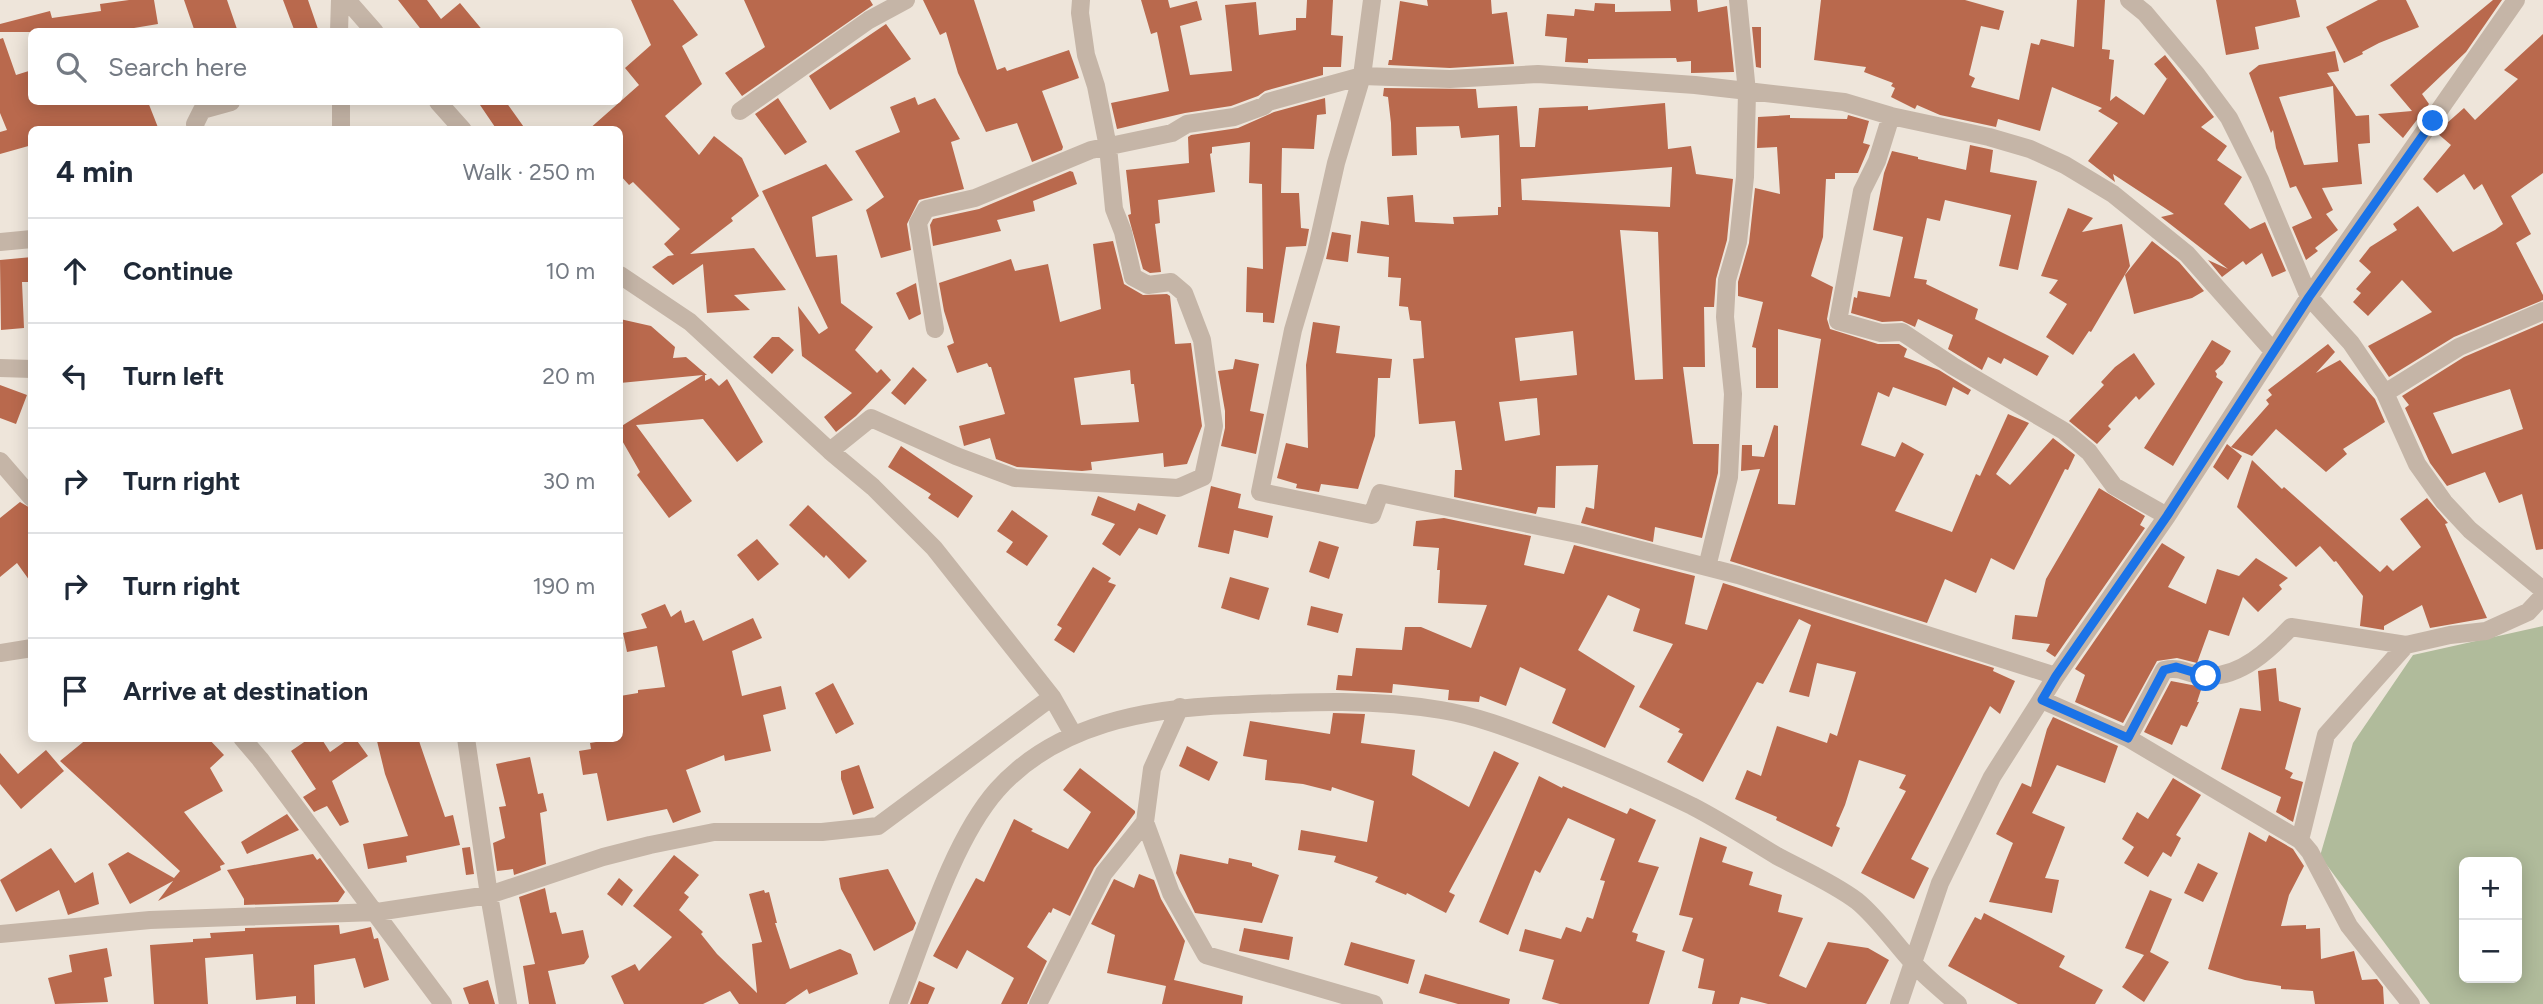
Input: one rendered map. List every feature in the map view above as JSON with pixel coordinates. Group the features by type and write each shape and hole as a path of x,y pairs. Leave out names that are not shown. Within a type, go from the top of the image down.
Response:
{"street":[{"path":"340,0 340,28"},
{"path":"347,0 372,28"},
{"path":"740,111 869,20 906,0"},
{"path":"830,451 871,418 956,456 1015,478 1178,488 1203,477 1214,426 1202,340 1184,293 1171,282 1148,285 1133,277 1123,232 1114,209 1108,147 1096,86 1086,55 1080,13 1081,0"},
{"path":"1373,0 1362,76 1336,163 1316,252 1293,330 1260,492 1372,514 1381,493 1582,535 1765,583 2056,676"},
{"path":"1707,567 1730,477 1733,394 1725,317 1727,280 1738,242 1744,190 1747,92 1738,0"},
{"path":"2128,738 2164,670 2176,667 2206,676 2241,669 2272,646 2291,627 2406,645 2450,635 2486,631 2528,612 2543,593 2470,530 2444,502 2417,464 2385,393 2351,343 2309,297 2260,180 2229,118 2145,13 2129,0"},
{"path":"1899,1004 1932,903 1954,849 1992,777 2056,676 2167,516 2309,297 2516,0"},
{"path":"935,329 918,223 926,209 975,198 1091,150 1172,133 1187,124 1234,117 1268,102 1362,76 1450,79 1538,74 1695,85 1844,102 2029,149 2065,165 2113,194 2187,254 2273,351"},
{"path":"195,126 202,110 220,105"},
{"path":"341,105 341,126"},
{"path":"441,105 459,126"},
{"path":"1891,116 1877,161 1862,191 1838,321 1881,333 1902,332 1953,366 2064,431 2090,452 2114,486 2167,516"},
{"path":"0,242 28,239"},
{"path":"623,277 690,322 830,451 873,486 934,548 1052,697 1073,734"},
{"path":"2385,393 2459,347 2543,311"},
{"path":"0,368 28,369"},
{"path":"0,461 28,493"},
{"path":"2300,840 2326,735 2406,645"},
{"path":"0,653 28,649"},
{"path":"0,934 150,920 377,912 489,895 603,857 714,832 822,832 878,826 1052,697"},
{"path":"2042,700 2128,738 2300,840 2310,852 2349,926 2411,1004"},
{"path":"898,1004 942,891 980,812 998,789 1021,767 1073,734 1128,718 1180,707 1326,701 1385,703 1442,710 1497,724 1595,761 1694,807 1857,901 1892,936 1913,963 1958,1004"},
{"path":"1038,1004 1104,873 1144,822 1152,769 1180,707"},
{"path":"245,742 377,912 443,1004"},
{"path":"467,742 508,1004"},
{"path":"1144,822 1171,892 1206,955 1374,1004"}],"green space":[{"path":"2543,626 2543,1004 2430,1004 2320,856 2353,743 2413,655"}],"building":[{"path":"154,0 158,24 134,28 28,28 28,32 0,32 0,24 50,11 52,18 101,11 100,4"},
{"path":"184,0 227,0 237,28 194,28"},
{"path":"283,0 308,0 318,28 294,28"},
{"path":"398,0 427,0 441,19 460,3 481,28 420,28"},
{"path":"631,0 673,0 698,35 682,46 702,84 665,116 699,155 714,136 742,158 759,196 731,218 733,221 690,254 754,248 786,290 734,295 750,310 707,313 703,264 673,285 652,267 674,255 664,244 680,229 633,182 629,185 623,178 623,126 593,126 616,105 623,105 623,99 639,85 625,68 651,45"},
{"path":"744,0 870,0 873,5 742,96 725,73 765,47"},
{"path":"923,0 974,0 997,70 1005,67 1007,71 1069,50 1079,78 1042,91 1062,150 1032,162 1017,123 986,132 958,73 946,32 940,35"},
{"path":"1141,0 1168,0 1170,8 1197,1 1202,20 1180,26 1190,75 1232,71 1225,5 1256,2 1259,35 1296,30 1296,18 1306,18 1307,0 1333,0 1331,35 1343,36 1341,67 1323,67 1323,75 1265,91 1231,106 1185,113 1117,129 1111,103 1169,91 1157,32 1151,34"},
{"path":"1427,0 1491,0 1492,14 1507,12 1514,64 1450,68 1388,65 1389,60 1392,60 1400,1 1428,6"},
{"path":"1670,0 1697,0 1698,12 1727,6 1734,72 1691,73 1691,61 1677,62 1676,58 1588,59 1588,63 1565,62 1567,38 1545,36 1547,14 1574,16 1575,9 1594,11 1595,3 1615,4 1615,12 1671,11"},
{"path":"1821,0 1965,0 2004,11 1999,30 1981,26 1969,75 1975,78 1971,87 2019,100 2031,43 2039,45 2041,39 2074,47 2077,0 2105,0 2102,49 2110,50 2109,59 2114,60 2110,101 2116,96 2144,115 2167,79 2154,64 2165,55 2214,117 2201,127 2227,146 2217,160 2242,177 2224,204 2250,229 2265,222 2286,271 2272,277 2262,253 2246,265 2243,261 2222,277 2208,260 2228,269 2161,217 2174,214 2113,174 2115,182 2088,161 2118,123 2098,111 2102,108 2052,87 2040,131 1998,119 1996,127 1940,115 1917,105 1915,109 1891,97 1895,88 1891,86 1893,83 1864,72 1866,67 1814,60"},
{"path":"2216,0 2296,0 2300,17 2255,27 2259,49 2226,55"},
{"path":"2378,0 2406,0 2419,27 2379,43 2344,63 2326,27"},
{"path":"2493,0 2502,0 2466,52 2422,94 2429,104 2403,138 2378,114 2412,111 2390,85"},
{"path":"886,24 911,59 830,110 809,76"},
{"path":"1752,27 1761,27 1761,68 1756,67"},
{"path":"2543,34 2543,173 2511,196 2531,234 2516,243 2543,295 2543,300 2454,337 2389,377 2368,346 2432,312 2402,280 2368,316 2353,302 2361,293 2356,289 2371,272 2359,261 2370,247 2397,230 2393,224 2418,206 2453,252 2503,224 2482,184 2474,190 2464,174 2437,193 2423,179 2451,145 2438,131 2464,108 2475,120 2518,79 2504,70"},
{"path":"3,38 16,75 28,71 28,105 149,105 157,126 28,126 28,146 0,154 0,132 7,130 0,113 0,39"},
{"path":"2335,51 2339,71 2327,73 2356,116 2369,115 2370,143 2358,144 2362,184 2322,188 2333,210 2326,214 2338,230 2315,248 2318,251 2306,260 2292,227 2312,218 2296,186 2290,188 2276,148 2273,130 2271,133 2249,73 2259,65","holes":["2333,86 2338,162 2304,165 2279,97"]},
{"path":"1384,88 1476,89 1478,108 1517,106 1520,147 1535,147 1539,108 1588,106 1588,110 1665,103 1668,149 1691,146 1696,174 1733,179 1727,240 1716,279 1714,307 1704,307 1705,367 1683,367 1693,444 1719,444 1718,473 1702,538 1655,527 1653,542 1581,523 1586,507 1594,509 1598,465 1556,466 1555,508 1538,507 1536,514 1454,497 1455,470 1462,470 1455,421 1419,424 1413,359 1424,358 1421,321 1410,320 1408,307 1399,306 1401,278 1388,277 1389,257 1357,253 1361,221 1389,225 1387,197 1413,195 1415,222 1454,224 1453,217 1498,215 1498,207 1501,207 1499,135 1461,138 1459,126 1416,127 1417,155 1392,156 1388,97 1383,96","holes":["1672,167 1670,207 1522,200 1521,179","1620,230 1658,232 1663,379 1635,380","1573,331 1577,375 1520,381 1515,338","1537,398 1540,435 1505,441 1499,402"]},
{"path":"915,97 918,105 935,98 960,139 951,142 964,189 919,200 907,224 911,250 881,258 866,210 884,197 855,151 900,132 890,107"},
{"path":"778,98 807,142 785,155 755,114"},
{"path":"1325,98 1326,114 1317,115 1314,149 1282,148 1281,193 1299,193 1301,228 1309,229 1306,246 1286,247 1274,323 1263,322 1263,313 1246,312 1247,267 1263,269 1262,184 1249,183 1250,142 1212,147 1210,154 1215,192 1158,200 1160,223 1155,224 1161,272 1150,273 1143,269 1128,215 1131,214 1126,170 1189,163 1188,137 1191,135 1238,128 1274,112"},
{"path":"480,105 508,105 523,126 494,126"},
{"path":"1790,115 1790,118 1847,119 1848,115 1869,121 1863,143 1870,145 1858,173 1835,173 1835,179 1826,179 1823,237 1811,276 1833,287 1827,319 1830,329 1878,344 1899,344 1907,349 1904,357 1939,370 1971,390 1968,395 1953,387 1946,406 1893,387 1889,397 1878,392 1861,445 1895,457 1902,442 1924,454 1895,511 1952,532 1976,474 1980,476 2008,414 2029,423 1996,474 2010,485 2053,438 2075,455 2068,470 2065,469 2014,570 1991,558 1976,593 1945,579 1927,623 1730,561 1760,469 1741,471 1742,445 1752,445 1752,456 1764,457 1774,425 1778,426 1778,504 1795,505 1821,339 1778,329 1778,388 1756,388 1756,348 1752,347 1763,302 1738,296 1738,282 1749,243 1755,188 1780,194 1777,147 1757,148 1758,117"},
{"path":"1970,145 1993,150 1990,172 2037,181 2018,270 1999,266 2011,215 1945,200 1940,221 1927,218 1914,278 1927,280 1926,284 1978,309 1975,319 2049,356 2037,376 2004,358 2001,364 1988,357 1982,370 1948,349 1953,335 1918,319 1915,327 1902,321 1882,322 1851,313 1858,291 1890,297 1903,237 1873,230 1884,173 1892,151 1966,170"},
{"path":"826,164 853,200 812,217 816,257 837,255 841,303 873,327 855,350 877,373 881,369 891,380 856,416 836,432 824,417 852,393 802,356 798,306 819,334 828,328 762,191"},
{"path":"1073,172 1077,184 1033,201 1035,211 997,220 1001,231 933,246 930,225 933,219 979,209"},
{"path":"2068,208 2093,218 2082,232 2122,224 2130,266 2091,332 2089,331 2073,355 2046,337 2067,304 2049,293 2058,280 2041,276"},
{"path":"1332,232 1351,235 1348,262 1326,259"},
{"path":"1113,241 1124,284 1143,295 1170,296 1175,344 1191,343 1202,426 1187,464 1164,467 1163,453 1091,462 1092,470 1082,471 1017,467 996,459 990,438 964,446 959,426 1005,414 991,367 987,363 957,373 947,346 954,343 939,283 1011,259 1015,271 1048,264 1060,322 1101,309 1093,244","holes":["1130,370 1131,384 1134,384 1139,422 1081,425 1074,378"]},
{"path":"2152,241 2179,262 2204,291 2192,298 2134,314 2125,275"},
{"path":"28,257 28,282 22,282 24,328 1,330 0,260"},
{"path":"916,283 921,314 909,320 896,293"},
{"path":"623,320 651,326 675,347 673,358 686,357 707,375 705,381 711,378 719,386 727,379 763,442 737,462 703,419 636,425 692,501 669,518 637,475 640,472 623,442 623,425 703,375 623,383"},
{"path":"1313,322 1340,326 1336,353 1392,359 1390,378 1378,378 1375,436 1358,489 1321,484 1319,492 1296,488 1297,484 1277,478 1286,443 1308,448 1306,365"},
{"path":"2543,323 2543,549 2536,550 2522,494 2499,503 2485,472 2447,486 2430,463 2405,408 2409,405 2402,396 2464,357","holes":["2510,389 2523,429 2452,454 2433,413"]},
{"path":"772,337 779,337 794,350 772,374 753,357"},
{"path":"2212,340 2231,351 2215,371 2216,377 2223,382 2173,466 2144,448"},
{"path":"2328,344 2335,352 2316,373 2340,360 2375,399 2385,422 2343,449 2347,454 2326,472 2276,429 2252,456 2231,447 2269,404 2266,400 2272,395 2268,390"},
{"path":"2134,353 2155,384 2139,400 2136,396 2108,426 2111,429 2097,444 2069,421 2104,385 2101,382 2115,367"},
{"path":"1235,359 1259,364 1250,411 1264,414 1256,454 1221,446 1225,411 1218,371 1233,369"},
{"path":"913,367 927,380 905,405 891,393"},
{"path":"0,385 27,395 16,424 0,418"},
{"path":"2227,444 2242,456 2228,480 2213,467"},
{"path":"901,446 973,496 958,518 928,498 931,494 888,467"},
{"path":"2252,460 2380,572 2387,565 2393,571 2421,547 2400,519 2427,498 2448,523 2445,524 2487,618 2430,628 2422,605 2384,626 2384,630 2360,626 2363,596 2336,561 2320,546 2296,567 2237,507"},
{"path":"1211,486 1241,494 1238,508 1273,516 1268,538 1234,530 1229,554 1198,547"},
{"path":"2099,488 2145,516 2140,525 2145,528 2055,657 2046,651 2050,644 2012,639 2015,615 2037,617 2046,579"},
{"path":"1098,496 1135,511 1138,503 1166,515 1157,535 1139,528 1120,556 1102,544 1115,524 1091,515"},
{"path":"20,502 28,507 28,578 17,563 0,577 0,518"},
{"path":"808,505 867,561 849,579 826,555 824,558 789,525"},
{"path":"1012,510 1048,536 1027,566 1006,552 1013,542 997,531"},
{"path":"1444,518 1531,536 1524,565 1564,574 1574,545 1695,576 1685,624 1707,630 1723,583 1994,668 1993,671 2015,681 2000,714 1990,706 1911,859 1929,868 1914,899 1861,873 1906,791 1899,788 1906,775 1859,760 1836,826 1840,828 1832,847 1776,820 1777,817 1735,799 1747,770 1761,776 1777,726 1827,743 1830,733 1837,736 1856,672 1817,663 1809,697 1789,692 1811,625 1799,619 1763,684 1757,682 1703,782 1667,762 1683,734 1678,732 1680,729 1639,707 1673,644 1633,631 1640,609 1608,595 1578,650 1635,686 1605,748 1552,723 1566,689 1520,667 1506,706 1480,696 1479,702 1448,700 1449,690 1393,684 1392,693 1336,690 1338,675 1352,676 1356,648 1402,650 1405,627 1421,627 1471,648 1487,605 1438,603 1439,548 1413,546 1416,521"},
{"path":"757,539 779,564 758,581 737,555"},
{"path":"1319,541 1339,547 1329,579 1309,572"},
{"path":"2162,543 2185,557 2168,587 2206,604 2217,569 2239,576 2256,558 2288,578 2279,585 2282,589 2258,612 2243,597 2229,636 2209,630 2197,663 2177,658 2157,661 2123,723 2075,702 2085,675 2075,669"},
{"path":"1093,567 1111,578 1108,582 1116,585 1074,653 1054,640 1062,628 1057,625"},
{"path":"1230,577 1269,588 1259,620 1221,608"},
{"path":"665,604 671,617 681,610 685,623 694,620 703,641 753,618 762,638 732,651 742,696 781,686 786,709 763,715 771,751 725,761 724,755 686,770 701,812 673,823 667,809 607,821 597,773 583,775 579,751 591,749 590,743 623,742 623,696 638,693 638,690 665,687 657,646 627,652 623,633 647,628 641,614"},
{"path":"1311,606 1343,614 1338,633 1307,625"},
{"path":"2276,668 2279,701 2301,708 2285,769 2293,773 2290,778 2303,782 2293,822 2276,812 2281,797 2221,769 2240,708 2261,711 2258,671"},
{"path":"2171,681 2202,687 2199,702 2187,727 2181,725 2172,745 2144,732"},
{"path":"833,683 854,724 836,734 815,693"},
{"path":"1333,713 1365,714 1361,743 1415,750 1412,775 1469,807 1494,751 1519,763 1449,892 1455,895 1446,913 1407,893 1406,895 1375,882 1378,877 1334,862 1336,856 1298,850 1301,830 1367,842 1374,801 1332,787 1331,791 1303,784 1265,780 1267,760 1243,756 1250,721 1330,734"},
{"path":"2053,717 2118,746 2105,783 2057,765 2032,813 2065,827 2045,878 2059,880 2052,913 1989,902 2013,843 1996,834 2022,783 2031,787 2047,729"},
{"path":"83,742 212,742 224,755 210,768 223,791 184,812 225,864 220,866 221,870 158,901 173,881 130,904 108,864 128,852 174,878 180,871 60,761"},
{"path":"304,742 324,742 330,752 344,742 358,742 368,756 332,781 349,822 340,826 327,806 314,812 303,797 316,789 291,751"},
{"path":"377,742 419,742 445,817 453,815 460,845 406,856 407,862 368,869 363,844 408,836 385,774"},
{"path":"1187,746 1218,762 1209,781 1179,766"},
{"path":"46,750 64,771 21,809 0,784 0,753 18,774"},
{"path":"530,757 538,794 543,793 547,811 540,813 546,864 514,875 513,869 497,871 493,843 505,838 499,807 506,806 496,764"},
{"path":"859,765 874,808 853,815 841,779 841,771"},
{"path":"1080,768 1135,813 1094,868 1070,916 1053,908 1027,947 1047,961 1027,1004 1001,1004 1014,978 967,950 957,969 933,956 976,878 984,882 1014,819 1033,829 1031,831 1068,849 1091,812 1063,790"},
{"path":"1539,776 1627,814 1630,808 1656,820 1638,862 1659,867 1632,932 1638,934 1636,941 1665,951 1649,1004 1560,1004 1542,999 1554,960 1519,951 1525,929 1561,939 1566,927 1581,932 1587,917 1593,919 1605,881 1600,880 1615,839 1568,818 1540,873 1535,870 1508,935 1479,922"},
{"path":"2173,778 2201,795 2176,835 2181,838 2171,857 2163,852 2148,877 2124,863 2134,847 2122,839 2137,812 2148,819"},
{"path":"287,814 299,830 247,854 241,842"},
{"path":"2249,832 2266,842 2269,835 2293,849 2304,866 2289,895 2281,926 2306,925 2306,929 2320,928 2321,959 2354,951 2362,980 2377,979 2383,987 2384,1004 2315,1004 2313,991 2281,989 2281,986 2245,980 2208,969"},
{"path":"1700,837 1727,847 1722,862 1753,872 1749,885 1782,895 1778,912 1803,918 1779,976 1806,988 1828,942 1868,948 1889,960 1866,1004 1768,1004 1741,997 1739,1004 1712,1004 1715,991 1698,988 1704,959 1682,951 1693,918 1679,915"},
{"path":"470,847 474,874 466,875 462,848"},
{"path":"51,848 75,883 93,872 99,904 68,915 59,890 16,912 0,880"},
{"path":"313,854 317,860 320,858 345,892 338,902 244,905 244,899 227,870"},
{"path":"1180,854 1228,864 1229,858 1252,863 1252,866 1279,875 1262,923 1195,913 1176,873"},
{"path":"674,855 699,875 684,893 689,897 679,910 703,932 701,934 717,954 757,993 752,944 762,942 749,894 764,890 765,893 769,892 775,923 790,969 840,949 851,954 858,974 809,994 807,989 785,1004 739,1004 730,991 703,1004 624,1004 611,976 635,964 639,971 672,937 633,906"},
{"path":"2198,863 2218,873 2203,902 2184,893"},
{"path":"888,869 916,923 913,930 874,951 841,889 839,878"},
{"path":"1139,874 1154,880 1161,899 1185,941 1174,980 1243,996 1242,1004 1162,1004 1166,986 1107,973 1115,935 1091,924 1114,879 1134,888"},
{"path":"619,878 633,890 622,906 607,894"},
{"path":"545,888 550,913 556,912 562,934 583,930 589,957 584,964 548,971 556,1004 529,1004 523,966 535,964 519,897"},
{"path":"2150,890 2172,899 2150,952 2169,962 2144,1002 2122,987 2144,955 2125,948"},
{"path":"1984,913 2065,956 2059,967 2103,990 2095,1004 2018,1004 1948,966 1975,917 1981,920"},
{"path":"339,925 340,934 371,927 374,939 378,938 389,980 364,988 355,958 314,965 315,1004 296,1004 296,996 256,1000 253,954 205,958 208,1004 154,1004 150,945 193,942 193,939 211,938 210,933 245,931 245,928"},
{"path":"1244,928 1293,937 1289,960 1239,951"},
{"path":"1351,942 1415,960 1408,984 1344,965"},
{"path":"107,948 112,976 104,978 108,1002 55,1004 48,978 72,972 69,955"},
{"path":"1425,974 1510,999 1509,1004 1458,1004 1419,993"},
{"path":"488,980 495,1004 469,1004 463,988"},
{"path":"919,981 935,988 928,1004 910,1004"}],"route":[{"path":"2206,676 2176,667 2164,670 2128,738 2042,700 2221,435 2309,297 2433,121"}]}
